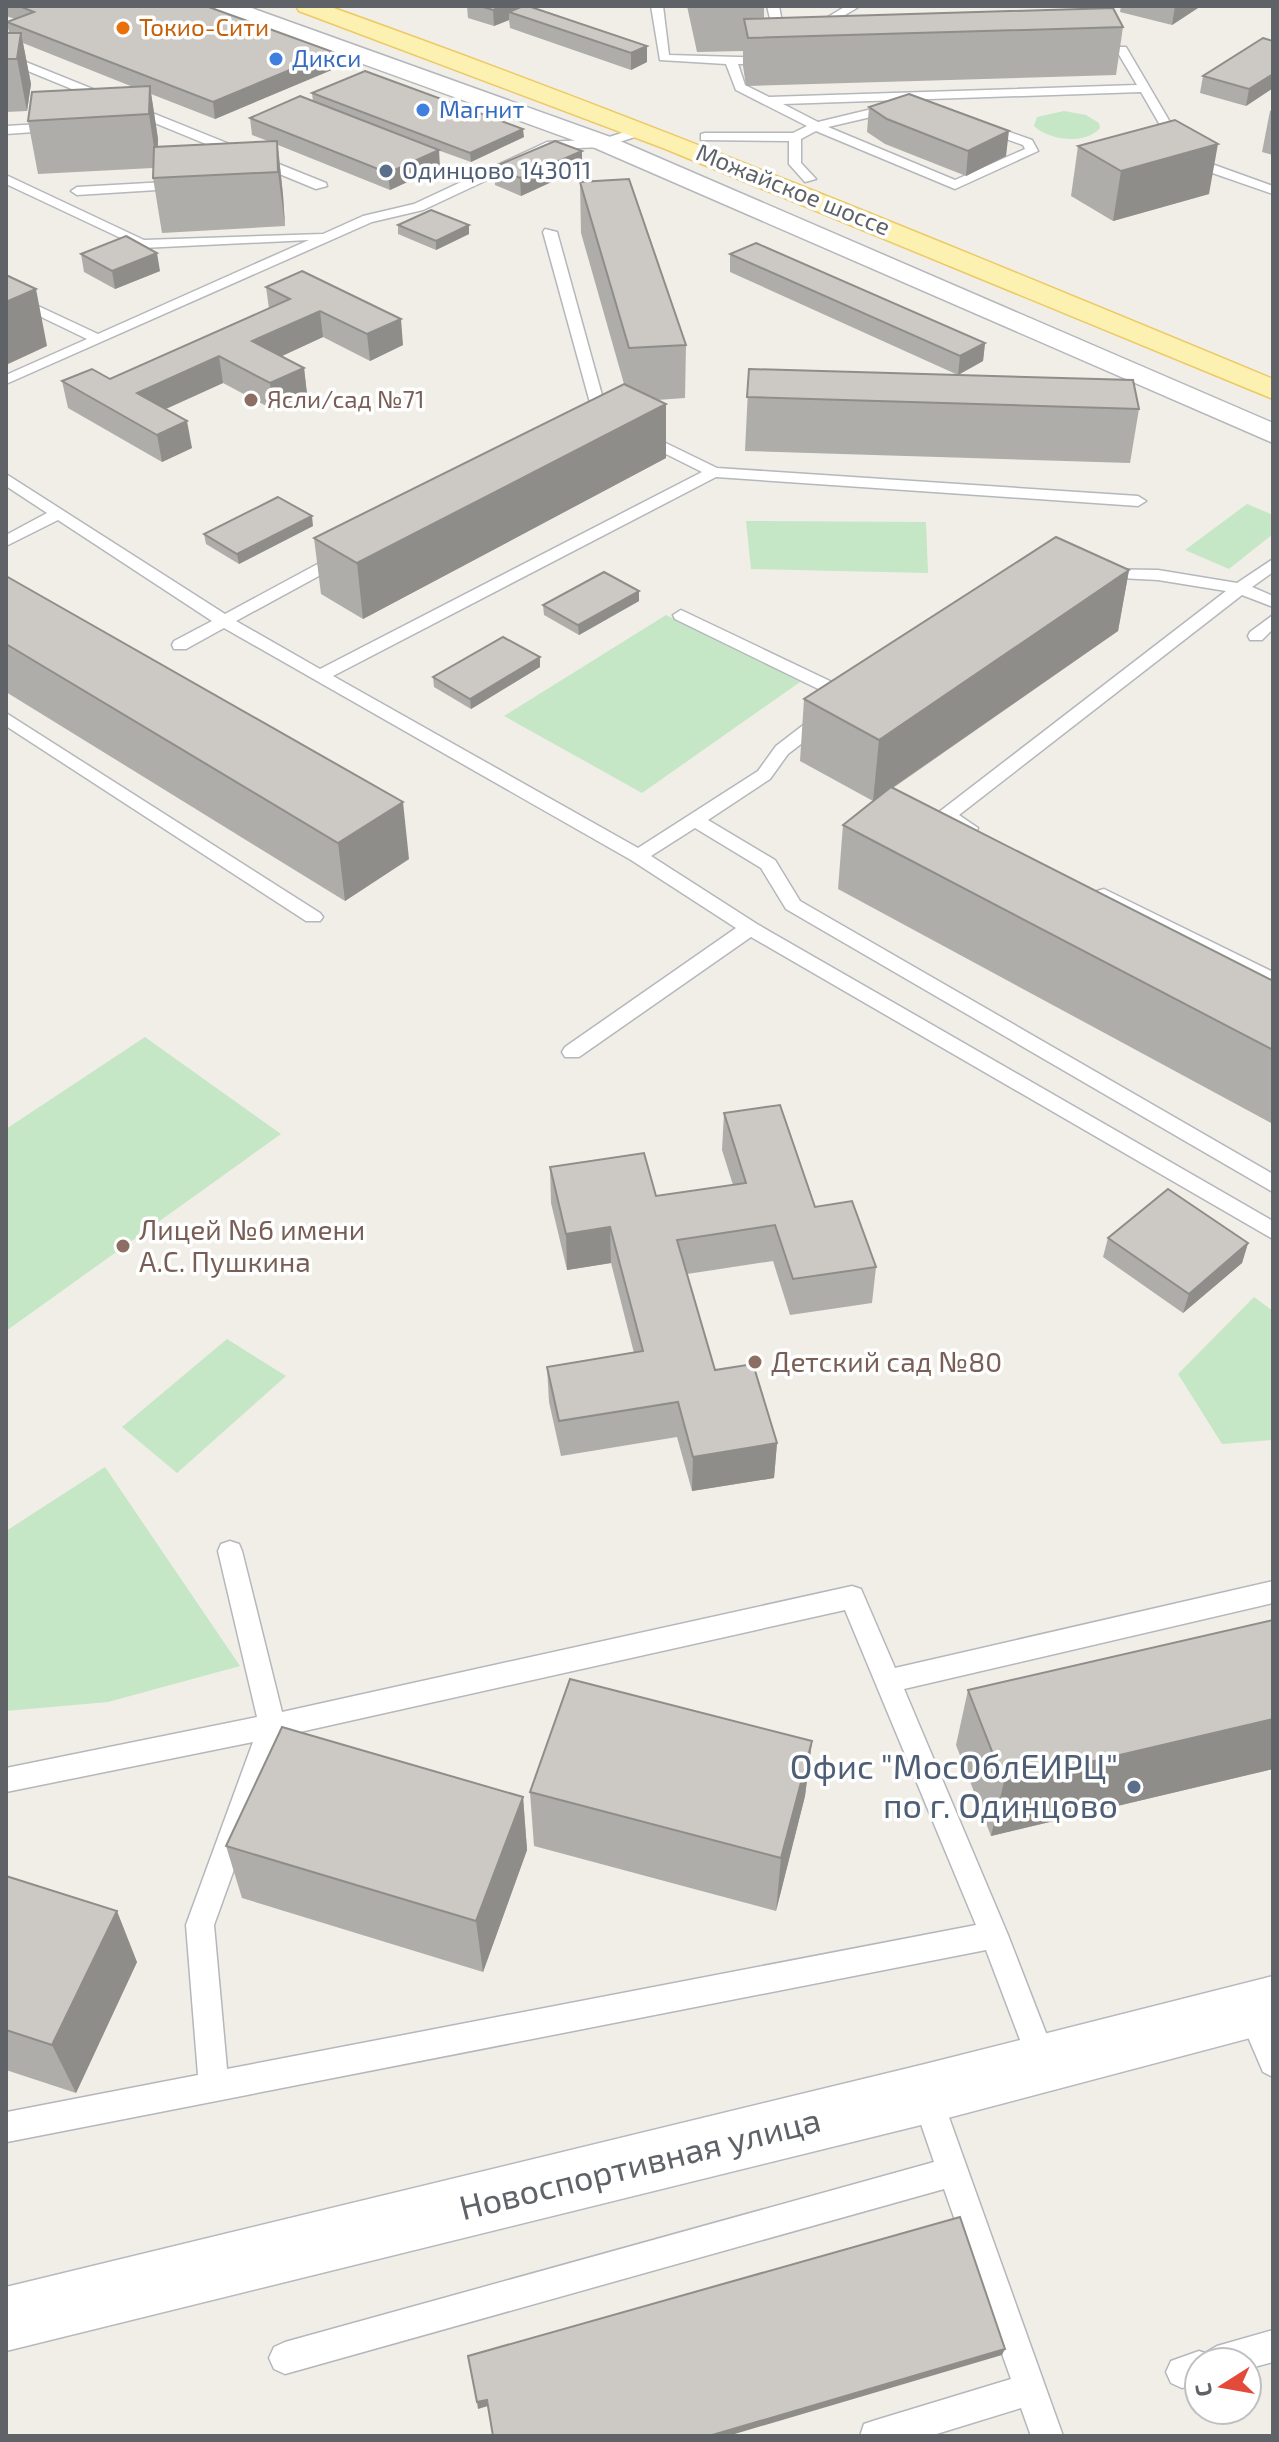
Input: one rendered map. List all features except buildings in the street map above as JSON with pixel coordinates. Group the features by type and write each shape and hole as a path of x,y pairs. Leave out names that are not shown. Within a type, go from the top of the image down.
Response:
{"main road":[{"name":"Можайское шоссе","path":"307,6 643,130 847,211 1273,390"},
{"name":"Можайское шоссе","path":"344,6 705,137 1273,371"}],"street":[{"path":"225,6 604,143 1267,431"},
{"path":"1193,356 1267,431"},
{"name":"Новоспортивная улица","path":"6,2319 925,2094 1262,2006"}],"lane":[{"path":"657,6 664,58 731,61 794,59"},
{"path":"773,6 783,48"},
{"path":"731,61 783,48 852,6"},
{"path":"1075,51 1122,49 1179,148 1205,166 1273,190"},
{"path":"6,58 112,106 321,186"},
{"path":"705,137 795,137 816,126 901,106 923,105 1028,143 1032,151 955,185 816,126 740,87 731,61"},
{"path":"768,101 1144,88"},
{"path":"6,130 68,126"},
{"path":"6,380 368,219 418,207 551,145 604,143 643,130"},
{"path":"795,137 795,164 810,179"},
{"path":"229,169 254,159"},
{"path":"6,179 142,244 331,236"},
{"path":"77,191 192,185"},
{"path":"550,232 608,424 714,472 1138,501"},
{"path":"6,295 100,340"},
{"path":"319,676 714,472"},
{"path":"6,479 224,621 638,856 750,928 1273,1231"},
{"path":"6,541 56,514"},
{"path":"180,645 364,546"},
{"path":"988,838 946,816 1273,564"},
{"path":"1077,573 1158,575 1240,588 1273,602"},
{"path":"638,856 764,775 782,750 857,694 681,615"},
{"path":"1256,636 1273,620"},
{"path":"6,718 313,917"},
{"path":"695,820 768,864 793,905 1273,1184"},
{"path":"1088,887 1273,980"},
{"path":"572,1052 750,928"},
{"path":"214,2086 200,1925 272,1726 230,1551"},
{"path":"887,1681 1273,1592"},
{"path":"6,1780 272,1726 852,1597 994,1935 1043,2064"},
{"path":"6,2144 6,2127 994,1935"},
{"path":"1262,2006 1273,2062"},
{"path":"925,2094 1047,2436"},
{"path":"285,2358 952,2172"},
{"path":"876,2436 1031,2389"}],"green space":[{"path":"1064,111 1086,115 1099,123 1100,128 1086,137 1067,139 1049,135 1034,126 1037,117"},
{"path":"1247,504 1273,515 1273,534 1229,569 1185,550"},
{"path":"746,521 926,522 928,573 751,569"},
{"path":"666,615 800,682 642,793 504,716"},
{"path":"145,1037 281,1134 6,1331 6,1129"},
{"path":"1254,1297 1273,1311 1273,1440 1222,1444 1178,1374"},
{"path":"227,1339 286,1376 177,1473 122,1427"},
{"path":"105,1467 240,1666 108,1702 6,1711 6,1531"}],"place":[{"name":"Токио-Сити","path":"123,28"},
{"name":"Дикси","path":"276,59"},
{"name":"Магнит","path":"423,110"},
{"name":"Одинцово 143011","path":"386,171"},
{"name":"Ясли/сад №71","path":"251,400"},
{"name":"Лицей №6 имени А.С. Пушкина","path":"123,1246"},
{"name":"Детский сад №80","path":"755,1362"},
{"name":"Офис \"МосОблЕИРЦ\" по г. Одинцово","path":"1134,1787"}]}
